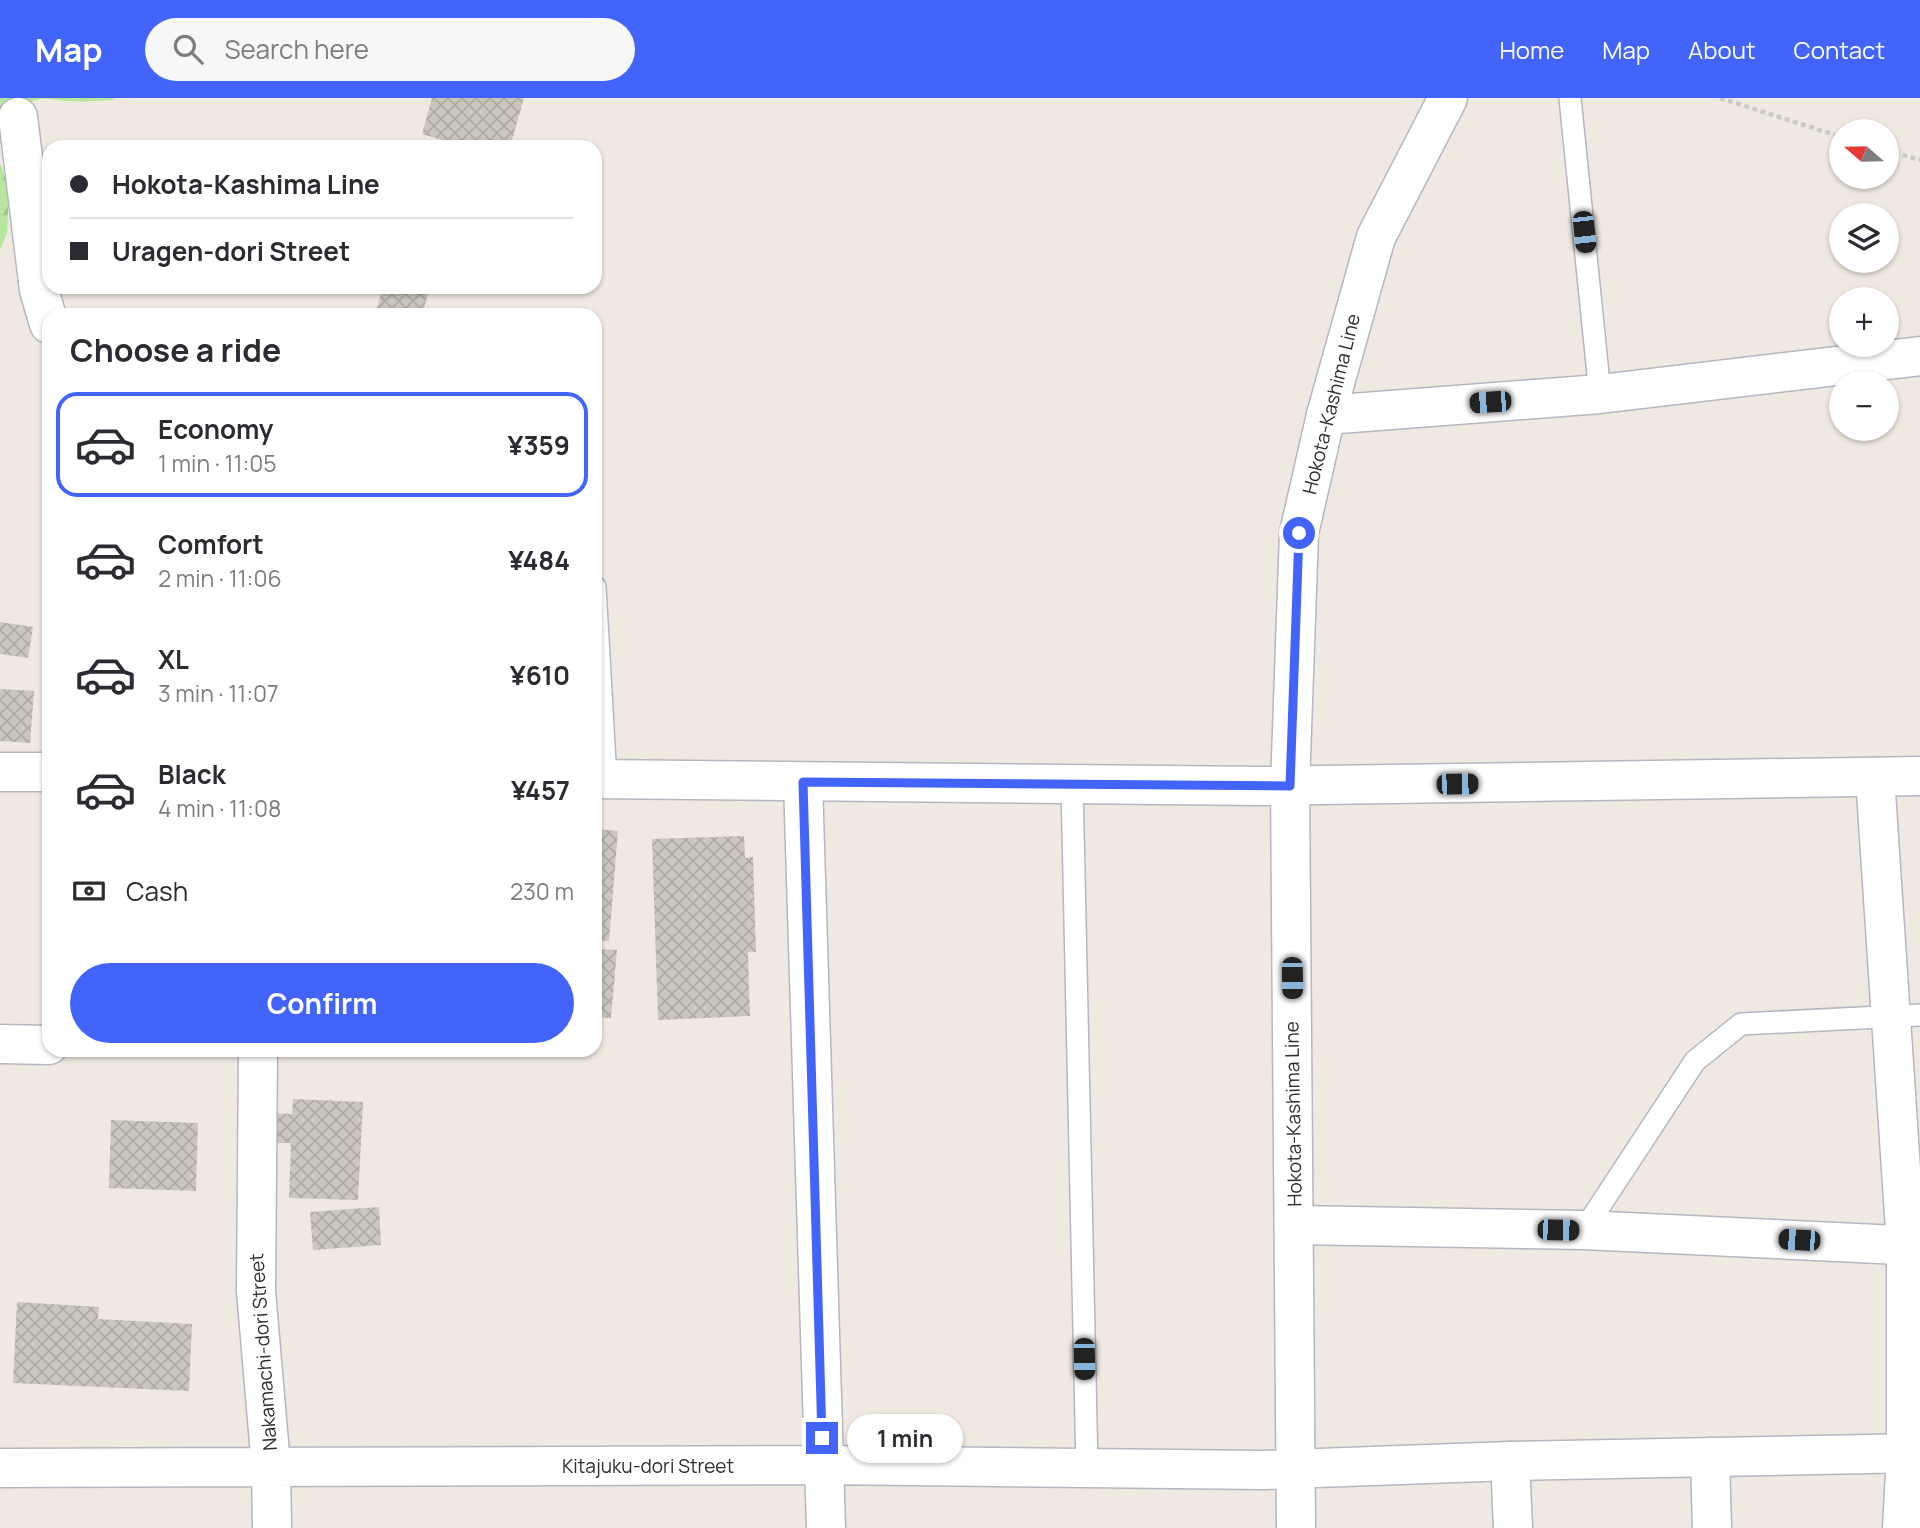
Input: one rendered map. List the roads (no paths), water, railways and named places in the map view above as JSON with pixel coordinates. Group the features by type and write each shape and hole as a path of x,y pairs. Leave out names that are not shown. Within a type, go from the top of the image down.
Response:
{"street":[{"name":"Hokota-Kashima Line","path":"1296,1528 1290,786 1299,533 1326,415 1376,237 1448,98"},
{"path":"18,117 39,290 44,308"},
{"path":"1326,415 1600,394 1920,356"},
{"path":"0,772 42,772"},
{"path":"602,779 1290,786 1920,776"},
{"path":"1875,777 1906,1016 1913,1246 1913,1453 1902,1528"},
{"path":"803,782 825,1528"},
{"path":"0,1044 42,1045"},
{"name":"Nakamachi-dori Street","path":"258,1057 256,1291 271,1466 272,1528"},
{"path":"1294,1225 1584,1230 1913,1246"},
{"name":"Kitajuku-dori Street","path":"0,1468 823,1465 1297,1469 1510,1461 1913,1453"},
{"path":"1710,1457 1712,1528"},
{"path":"1510,1461 1513,1528"}],"lane":[{"path":"1570,98 1600,394"},
{"path":"1072,785 1087,1468"},
{"path":"1584,1230 1695,1061 1741,1024 1906,1016"}]}
